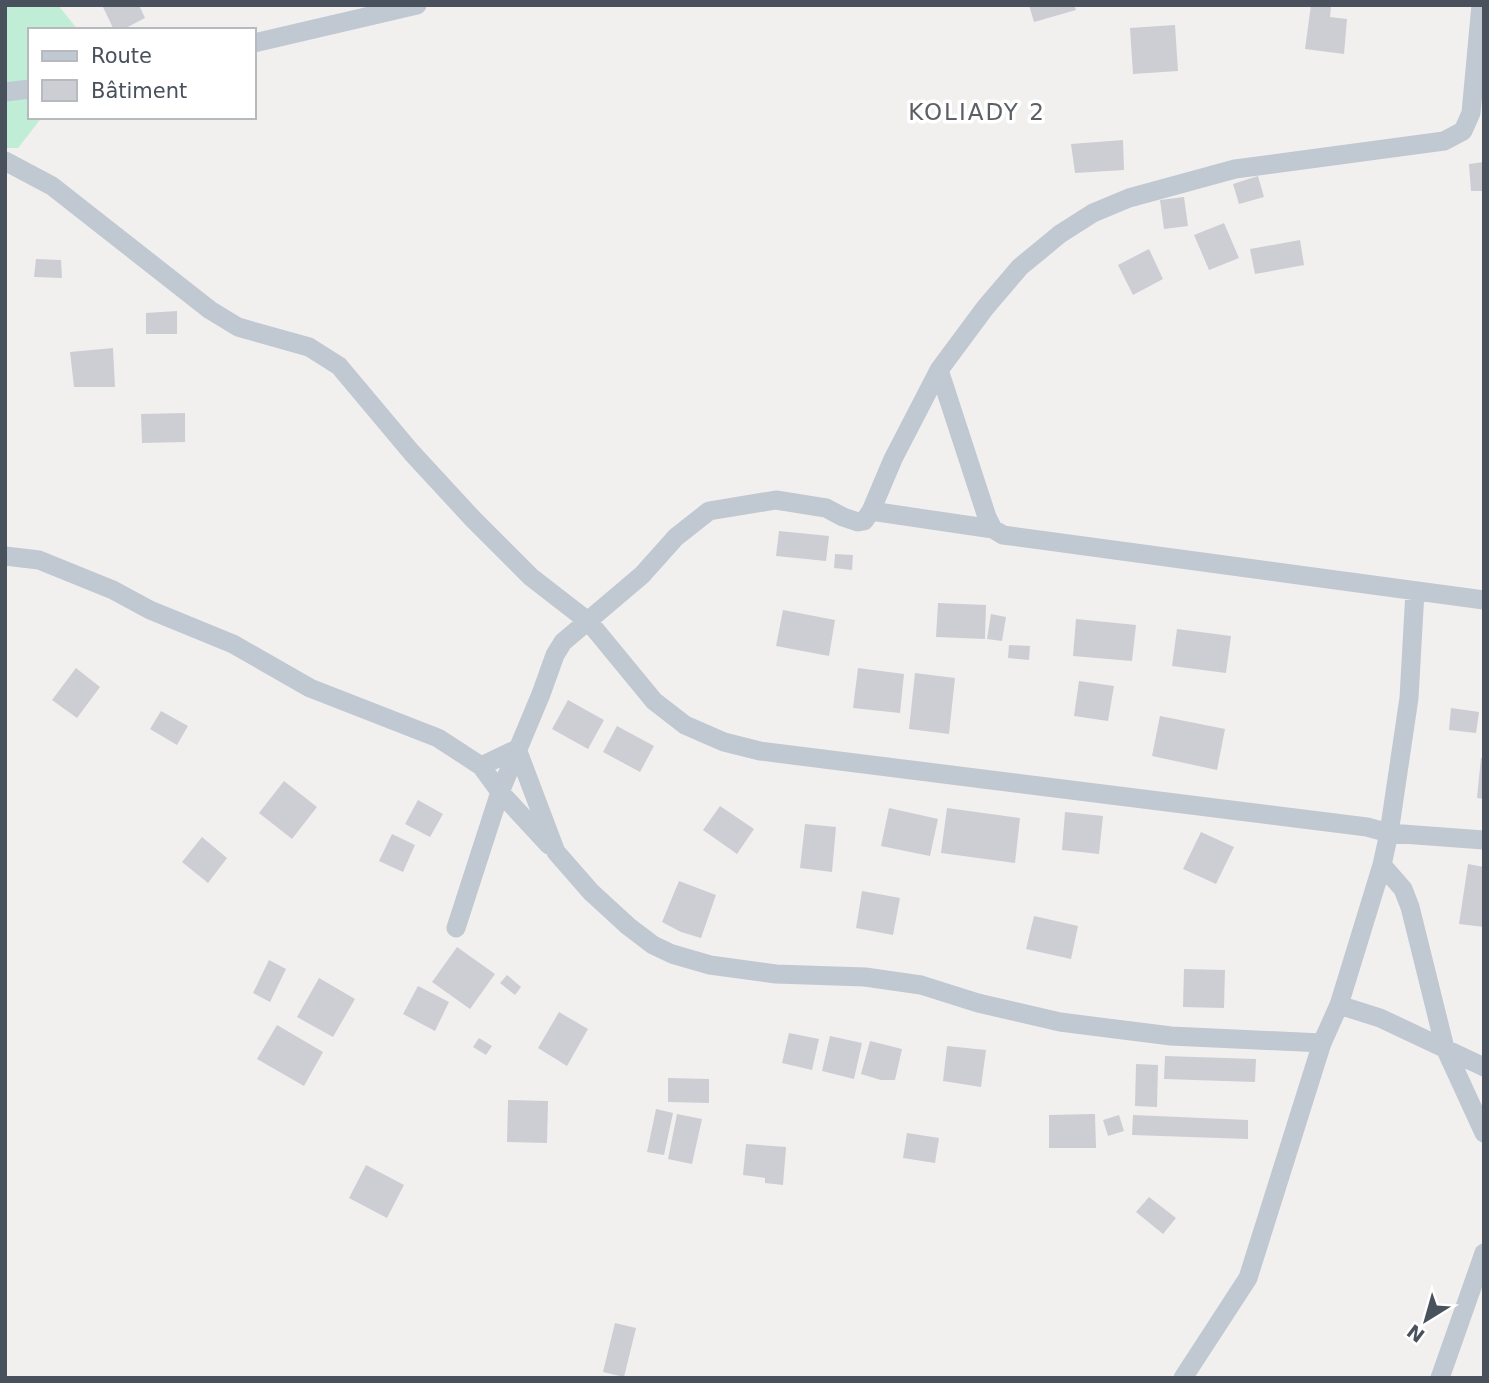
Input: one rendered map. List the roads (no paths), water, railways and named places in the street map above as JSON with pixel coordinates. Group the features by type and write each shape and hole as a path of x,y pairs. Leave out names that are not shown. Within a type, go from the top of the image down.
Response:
{"street":[{"path":"256,43 417,5"},
{"path":"456,928 500,792 555,655 563,642 642,575 676,537 709,511 776,500 826,508 858,522 864,521 939,370 985,307 1020,267 1060,234 1093,213 1129,198 1235,169 1444,141 1463,131 1471,113 1481,5"},
{"path":"5,92 28,89"},
{"path":"5,161 52,186 210,310 238,327 309,347 339,366 412,453 473,519 531,577 589,622 663,708 685,725 724,742 760,751 1367,827 1390,833 1484,840"},
{"path":"939,370 993,530"},
{"path":"871,511 993,530 1010,537 1484,600"},
{"path":"5,556 39,560 113,590 150,610 233,644 310,688 438,738 481,766 500,792 591,892 628,926 653,945 672,954 710,965 776,974 865,977 921,985 978,1003 1060,1022 1171,1036 1322,1043"},
{"path":"1182,1378 1248,1278 1322,1043 1339,1005 1382,865 1390,833 1409,698 1415,592"},
{"path":"481,766 517,749"},
{"path":"517,749 556,852"},
{"path":"1382,865 1403,890 1410,907 1445,1048 1484,1133"},
{"path":"1339,1005 1380,1018 1484,1067"},
{"path":"1440,1378 1484,1253"}],"district":[{"name":"KOLIADY 2","path":"977,112"}]}
